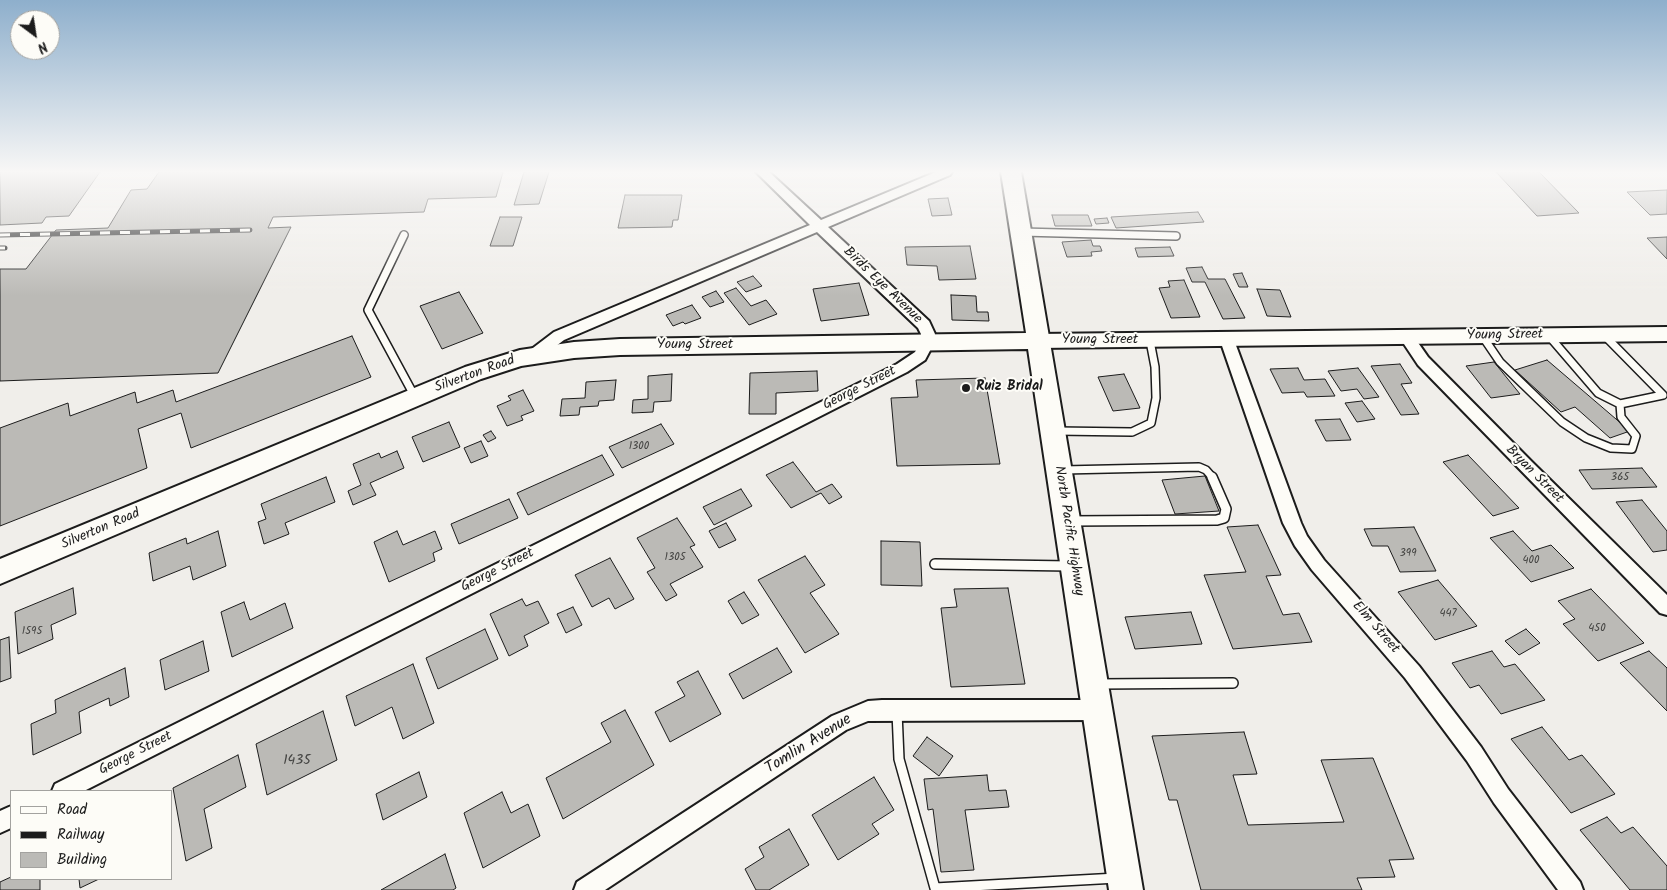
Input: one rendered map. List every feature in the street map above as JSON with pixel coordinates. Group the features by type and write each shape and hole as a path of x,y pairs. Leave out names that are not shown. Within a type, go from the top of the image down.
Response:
{"main road":[{"name":"North Pacific Highway","path":"1017,214 1125,884"},
{"name":"Young Street","path":"534,355 620,347 1667,334"},
{"name":"Silverton Road","path":"0,572 415,397 491,367 534,355"}],"street":[{"name":"Birds Eye Avenue","path":"806,214 924,325 928,334 927,343"},
{"name":"Silverton Road","path":"534,355 559,336 847,214"},
{"name":"Bryan Street","path":"1407,338 1423,360 1519,460 1665,604"},
{"name":"Elm Street","path":"1227,340 1292,523 1301,541 1318,564 1412,672 1474,754 1501,796 1572,890"},
{"name":"George Street","path":"64,790 902,368 920,356 927,343"},
{"name":"Tomlin Avenue","path":"585,890 839,723 868,711 1095,697"}],"lane":[{"path":"1020,232 1176,236"},
{"path":"404,235 368,310 415,397"},
{"path":"1548,336 1598,393 1620,404 1663,395 1604,335"},
{"path":"1482,337 1500,362 1562,422 1586,438 1611,448 1632,449 1636,436 1621,417 1620,404"},
{"path":"1052,431 1132,432 1151,423 1156,398 1155,367 1150,341"},
{"path":"1058,470 1200,468 1206,470 1214,479 1226,509 1224,518 1217,520 1066,520"},
{"path":"935,564 1074,566"},
{"path":"1095,697 1233,683"},
{"path":"897,710 899,759 935,888 1125,884"}],"building":[{"path":"0,214 71,214 69,216 46,217 42,223 0,225"},
{"path":"117,214 378,214 273,217 268,228 291,227 218,373 0,381 0,269 26,269 56,230 108,228"},
{"path":"621,214 679,214 678,220 673,220 672,227 618,228"},
{"path":"931,214 952,215 932,216"},
{"path":"1199,214 1204,222 1116,228 1111,217"},
{"path":"1535,214 1572,214 1537,216"},
{"path":"1649,214 1667,214 1667,214"},
{"path":"1052,215 1088,215 1092,226 1055,226"},
{"path":"500,217 522,217 513,246 490,246"},
{"path":"1107,218 1109,223 1096,224 1094,219"},
{"path":"1667,237 1667,259 1647,238"},
{"path":"1091,240 1093,246 1100,246 1102,251 1091,252 1092,256 1067,257 1062,242"},
{"path":"970,246 976,279 939,280 937,266 907,265 905,247"},
{"path":"1170,247 1174,256 1138,257 1135,248"},
{"path":"1202,267 1208,279 1225,279 1245,318 1223,319 1205,282 1192,282 1186,268"},
{"path":"1242,273 1248,287 1239,287 1233,274"},
{"path":"753,276 762,286 746,292 737,282"},
{"path":"1184,280 1200,317 1171,318 1159,288 1170,287 1168,281"},
{"path":"859,283 869,315 821,321 813,289"},
{"path":"736,288 751,306 766,300 777,314 749,325 724,293"},
{"path":"1257,289 1280,290 1291,317 1267,316"},
{"path":"716,291 724,302 710,307 702,297"},
{"path":"459,292 483,333 442,349 420,306"},
{"path":"951,295 976,296 977,312 988,312 989,321 952,320"},
{"path":"692,305 701,318 673,326 666,315"},
{"path":"352,336 371,377 191,448 181,413 138,429 147,468 0,526 0,428 68,403 70,416 135,392 137,403 173,390 176,402"},
{"path":"1547,360 1630,431 1610,438 1575,407 1561,412 1515,370"},
{"path":"1494,362 1520,394 1491,398 1466,366"},
{"path":"1400,364 1412,383 1401,384 1419,414 1401,415 1371,366"},
{"path":"1298,368 1304,380 1325,379 1335,396 1307,397 1304,392 1282,393 1270,369"},
{"path":"1358,368 1379,397 1364,399 1357,389 1341,391 1328,371"},
{"path":"817,371 818,391 776,393 776,414 749,414 750,373"},
{"path":"672,374 671,401 654,402 653,412 632,413 633,400 648,399 648,376"},
{"path":"1124,374 1140,408 1113,411 1098,377"},
{"path":"985,378 1000,464 897,466 891,398 918,397 916,380"},
{"path":"616,380 614,400 599,401 598,406 580,407 579,415 560,416 562,399 585,398 586,382"},
{"path":"523,390 534,411 521,416 523,420 507,426 497,406 511,400 508,396"},
{"path":"1362,401 1375,419 1357,422 1345,403"},
{"path":"1340,419 1351,440 1326,441 1315,420"},
{"path":"449,422 460,447 423,462 412,437"},
{"path":"661,424 674,444 622,468 609,447"},
{"path":"491,431 496,438 488,442 483,435"},
{"path":"481,441 488,456 471,463 464,448"},
{"path":"397,451 404,468 370,483 376,495 353,505 348,491 361,485 353,464 379,453 381,458"},
{"path":"602,455 614,475 528,515 517,493"},
{"path":"1468,455 1519,508 1493,516 1443,462"},
{"path":"793,462 816,492 832,484 842,497 829,504 821,493 791,508 766,475"},
{"path":"1642,468 1657,487 1592,489 1579,470"},
{"path":"1205,476 1219,511 1175,514 1162,480"},
{"path":"326,477 335,502 285,523 289,534 264,544 258,522 266,519 261,504"},
{"path":"741,489 752,506 714,525 703,507"},
{"path":"509,499 518,518 459,544 451,524"},
{"path":"1642,500 1667,531 1667,550 1653,552 1616,502"},
{"path":"677,518 695,545 690,547 703,567 670,584 677,595 666,601 647,572 655,568 637,538"},
{"path":"726,523 736,540 719,548 709,531"},
{"path":"1258,525 1281,575 1266,576 1283,615 1299,613 1312,642 1233,649 1204,575 1246,572 1227,527"},
{"path":"1414,527 1436,571 1400,572 1388,546 1372,546 1364,529"},
{"path":"218,531 226,566 193,580 190,566 153,581 149,553 186,538 187,544"},
{"path":"397,531 403,545 435,531 442,549 433,553 435,561 389,582 374,542"},
{"path":"1513,531 1532,551 1551,545 1574,568 1531,582 1490,538"},
{"path":"881,541 920,542 922,586 881,585"},
{"path":"805,556 825,585 810,593 839,634 805,653 758,580"},
{"path":"610,558 634,599 615,609 609,598 592,607 575,575"},
{"path":"1438,580 1477,626 1435,640 1398,592"},
{"path":"73,588 76,614 51,625 53,639 18,654 15,612"},
{"path":"1008,588 1025,684 951,687 941,608 957,607 954,589"},
{"path":"1591,589 1644,643 1598,661 1563,624 1575,619 1558,601"},
{"path":"744,592 759,615 742,624 728,601"},
{"path":"522,599 526,606 538,601 549,623 524,636 528,646 509,656 490,614"},
{"path":"244,602 250,620 285,603 293,628 232,657 221,612"},
{"path":"573,607 582,625 566,633 557,614"},
{"path":"1191,612 1202,644 1135,649 1125,617"},
{"path":"485,629 498,659 438,689 426,658"},
{"path":"1526,629 1540,643 1519,655 1505,641"},
{"path":"9,637 11,678 0,682 0,640"},
{"path":"203,641 209,671 165,690 160,660"},
{"path":"777,648 792,672 743,699 729,674"},
{"path":"1492,651 1504,667 1515,664 1545,700 1501,714 1479,685 1470,688 1452,663"},
{"path":"1649,651 1667,668 1667,711 1620,663"},
{"path":"413,664 434,723 403,739 392,707 355,726 346,696"},
{"path":"125,668 129,697 110,706 109,698 79,712 81,733 33,755 31,724 56,713 55,700"},
{"path":"698,671 721,714 670,742 655,712 685,696 677,682"},
{"path":"625,710 654,765 563,819 546,778 611,742 601,723"},
{"path":"323,711 337,760 267,795 256,744"},
{"path":"1542,727 1569,760 1582,755 1615,794 1571,813 1511,739"},
{"path":"1244,732 1257,774 1233,775 1248,825 1344,822 1321,760 1373,758 1414,859 1389,860 1395,877 1357,878 1362,890 1201,890 1177,800 1169,800 1152,736"},
{"path":"927,737 953,756 939,776 913,756"},
{"path":"238,755 246,787 204,809 212,848 186,861 173,788"},
{"path":"419,772 427,797 383,820 376,794"},
{"path":"987,775 989,791 1006,790 1009,807 965,810 974,870 941,872 933,809 928,810 924,779"},
{"path":"874,777 894,810 872,824 879,834 838,860 812,815"},
{"path":"502,792 511,813 528,804 540,836 483,868 464,813"},
{"path":"1607,817 1621,833 1633,827 1667,866 1667,890 1630,890 1580,830"},
{"path":"789,829 809,865 769,890 756,890 745,869 764,857 759,847"},
{"path":"445,854 456,888 453,890 381,890"},
{"path":"10,877 10,880 40,880 40,890 0,890 0,882"},
{"path":"79,880 97,880 80,888"}],"railway":[{"path":"0,235 250,230"},
{"path":"0,248 5,248"}],"place":[{"name":"Ruiz Bridal","path":"966,388"}]}
